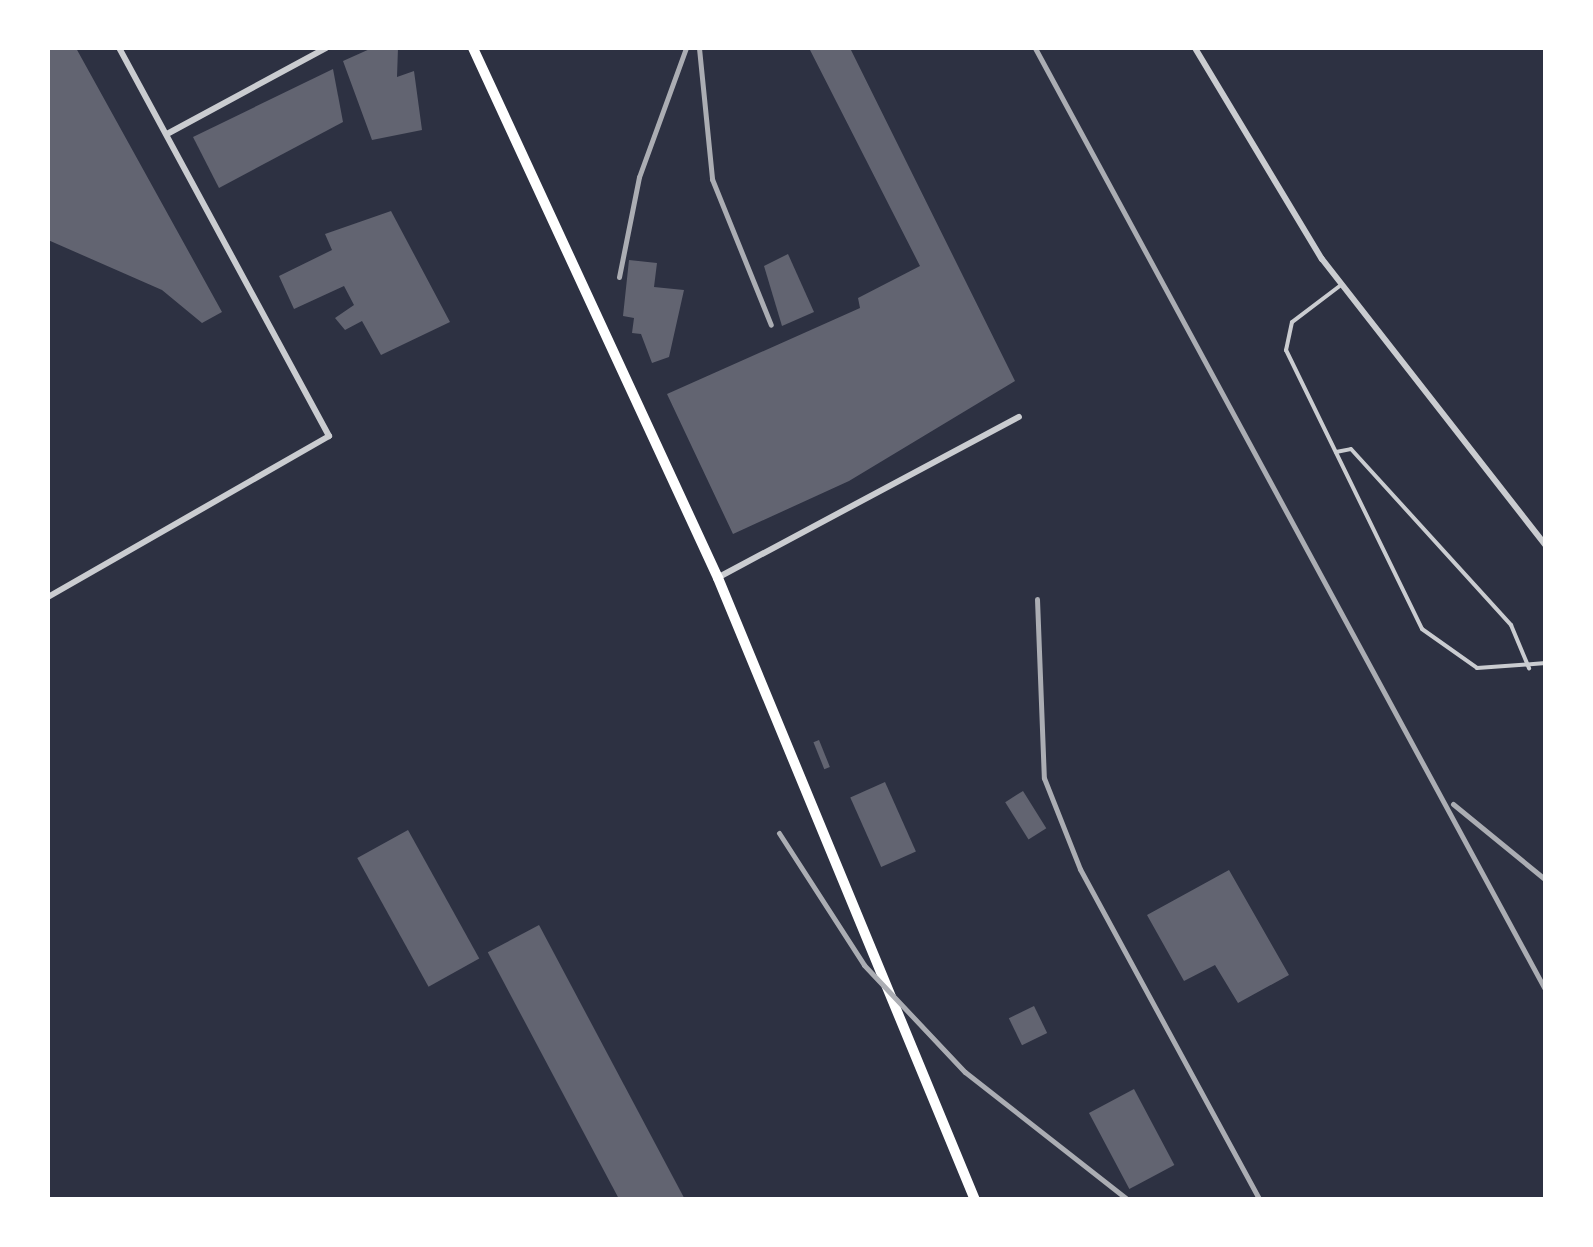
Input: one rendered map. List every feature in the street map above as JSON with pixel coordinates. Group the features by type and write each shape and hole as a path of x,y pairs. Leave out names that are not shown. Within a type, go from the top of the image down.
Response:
{"main road":[{"path":"473,48 718,578 975,1200"}],"street":[{"path":"48,597 329,436 119,48"},
{"path":"167,134 326,48"},
{"path":"1194,48 1341,285 1546,546"},
{"path":"718,578 1019,417"}],"lane":[{"path":"1341,285 1292,322 1286,350 1422,629 1477,668 1528,668 1546,663"},
{"path":"1334,452 1351,449 1511,625 1528,668"}],"building":[{"path":"48,48 76,48 222,312 202,323 162,290 48,240"},
{"path":"372,48 398,48 397,77 414,71 422,130 372,140 343,61"},
{"path":"809,48 850,48 1015,381 849,481 733,534 667,394 860,308 858,298 920,266"},
{"path":"333,69 343,122 219,188 193,137"},
{"path":"391,211 450,322 381,355 362,321 345,330 335,318 354,305 344,286 294,309 279,276 332,250 325,234"},
{"path":"788,254 814,312 782,326 764,266"},
{"path":"629,260 657,263 654,287 684,290 669,357 652,363 641,334 632,333 634,318 623,316"},
{"path":"819,740 830,767 824,769 813,742"},
{"path":"885,782 916,851 881,867 850,797"},
{"path":"1023,791 1046,828 1029,839 1005,802"},
{"path":"408,830 479,959 429,987 357,858"},
{"path":"1229,870 1289,975 1238,1003 1215,965 1184,981 1147,915"},
{"path":"539,925 685,1200 620,1200 488,952"},
{"path":"1034,1006 1047,1033 1022,1045 1009,1018"},
{"path":"1134,1089 1174,1165 1129,1189 1089,1113"}],"railway":[{"path":"619,277 639,177 686,48"},
{"path":"699,48 712,179 771,325"},
{"path":"1035,48 1546,991"},
{"path":"1037,599 1044,778 1080,869 1260,1200"},
{"path":"1453,804 1546,880"},
{"path":"779,833 864,965 965,1072 1128,1200"}]}
